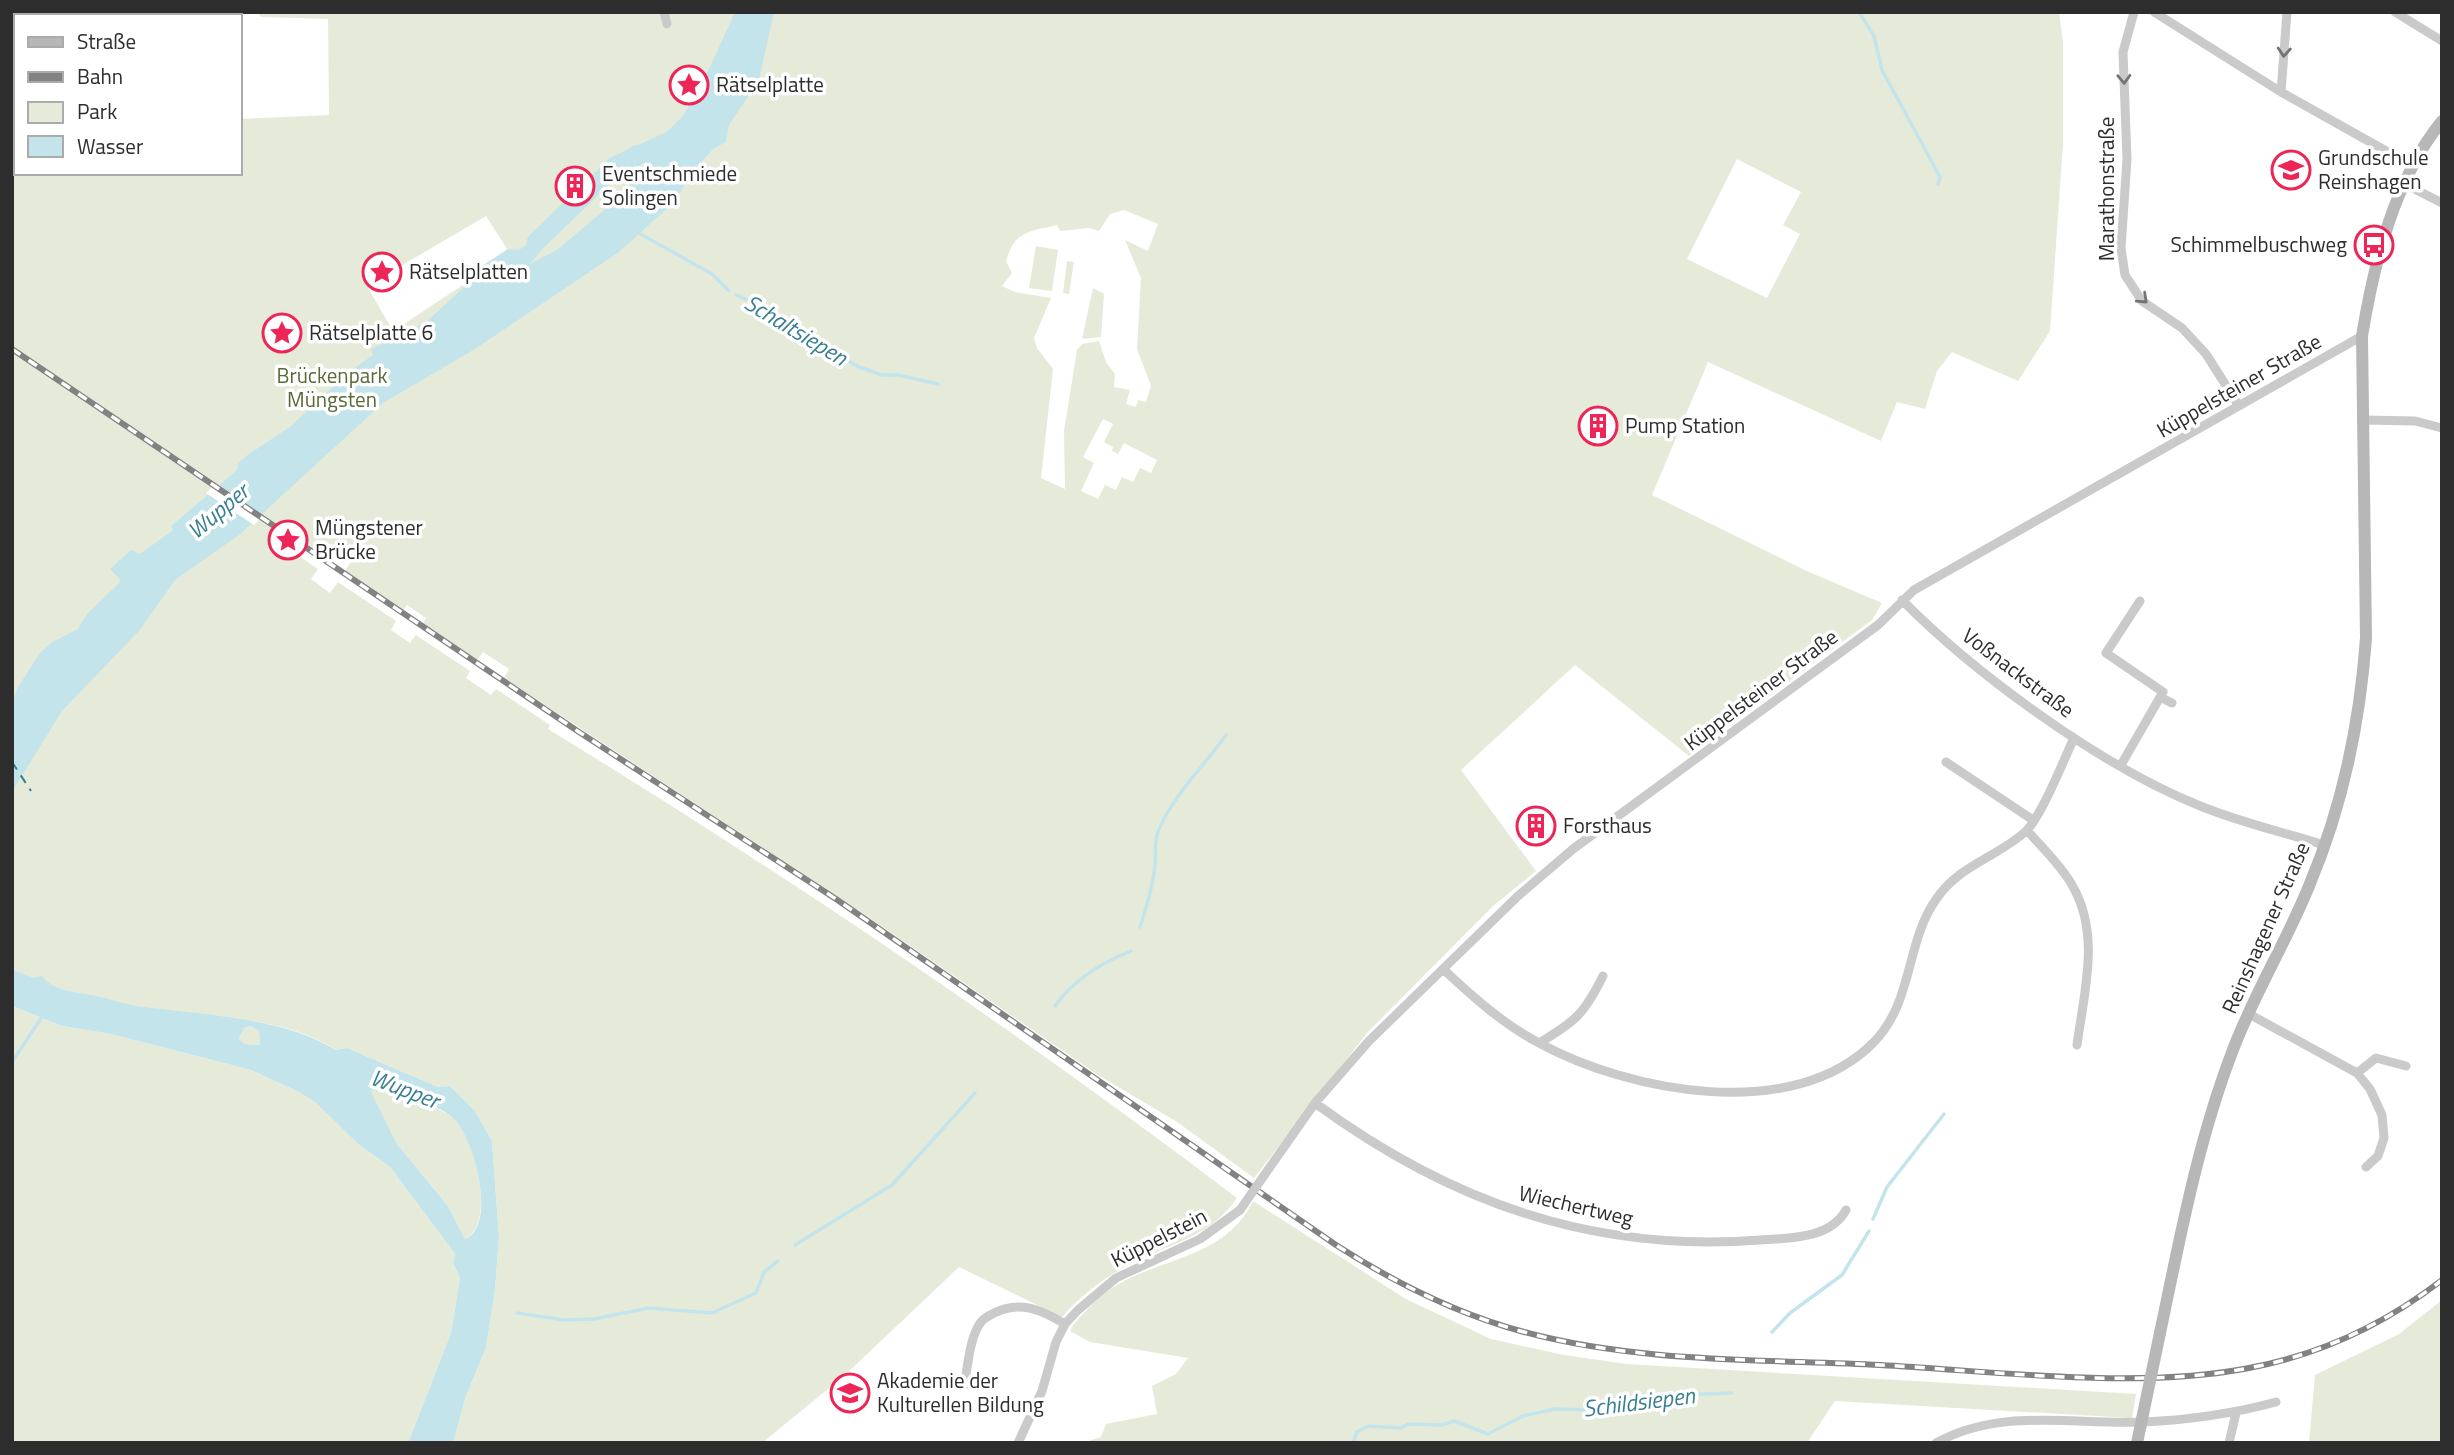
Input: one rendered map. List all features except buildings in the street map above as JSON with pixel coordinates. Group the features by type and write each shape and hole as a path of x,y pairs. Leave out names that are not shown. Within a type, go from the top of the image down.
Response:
{"main road":[{"name":"Reinshagener Straße","path":"2137,1443 2204,1133 2249,1014 2309,887 2345,778 2363,676 2366,625 2362,336 2375,276 2405,184 2413,166 2442,121"}],"street":[{"path":"664,12 667,24"},
{"name":"Marathonstraße","path":"2134,12 2123,52 2127,159 2121,248 2125,275 2143,301 2194,340 2215,365 2239,406"},
{"path":"2154,12 2281,92 2413,166"},
{"path":"2281,92 2287,12"},
{"path":"2395,12 2442,41"},
{"path":"2405,184 2442,203"},
{"name":"Küppelsteiner Straße","path":"1263,1177 1315,1103 1369,1041 1492,919 1573,849 1878,625 1902,600 2021,528 2362,336"},
{"path":"2365,420 2415,421 2442,428"},
{"name":"Voßnackstraße","path":"1902,600 1964,655 2074,738 2197,805 2324,845"},
{"path":"2121,765 2163,692 2106,653 2140,601"},
{"path":"2160,696 2172,703"},
{"path":"1443,969 1489,1012 1539,1043 1576,1061 1620,1077 1701,1090 1774,1088 1823,1075 1854,1060 1890,1021 1908,980 1921,924 1947,884 1963,870 2027,830 2074,738"},
{"path":"1946,762 2034,820"},
{"path":"2027,830 2072,884 2087,925 2088,956 2077,1045"},
{"path":"1539,1043 1578,1018 1588,1007 1603,976"},
{"path":"2249,1014 2357,1073 2378,1102 2384,1124 2382,1149 2366,1167"},
{"path":"2357,1073 2376,1058 2406,1066"},
{"name":"Wiechertweg","path":"1315,1103 1388,1154 1457,1189 1511,1210 1591,1231 1673,1242 1771,1239 1830,1229 1846,1210"},
{"name":"Küppelstein","path":"1018,1443 1042,1391 1056,1342 1065,1324 1116,1278 1200,1240 1240,1210 1263,1177"},
{"path":"964,1386 975,1336 984,1319 1011,1307 1023,1306 1046,1313 1065,1324"},
{"path":"1936,1443 1970,1429 2011,1420 2142,1421 2236,1413 2276,1402"},
{"path":"2229,1443 2236,1413"}],"green space":[{"path":"12,12 156,12 14,14 12,61"},
{"name":"Brückenpark Müngsten","path":"257,12 2059,12 2063,42 2063,144 2050,331 2018,381 1952,352 1937,371 1925,409 1897,402 1881,441 1708,362 1652,495 1809,572 1882,603 1872,620 1689,756 1575,665 1461,770 1536,871 1493,906 1368,1032 1254,1178 1177,1122 1098,1075 874,921 504,678 509,669 483,652 477,660 423,623 426,618 407,605 403,610 345,571 352,560 334,547 326,558 283,529 272,538 318,569 311,579 330,593 338,582 396,621 391,630 410,643 416,635 470,671 466,678 491,695 496,689 550,725 548,729 812,897 1069,1074 1237,1198 1216,1221 1192,1236 1116,1272 1088,1292 1062,1317 959,1267 845,1375 762,1443 453,1443 466,1396 486,1348 495,1290 499,1237 492,1141 475,1111 450,1086 438,1087 347,1048 336,1050 291,1030 266,1023 105,1000 57,988 12,970 12,68 14,175 242,175 242,119 329,115 328,19 261,17","holes":["1737,159 1801,192 1783,225 1800,234 1767,298 1687,259","1124,210 1158,224 1148,251 1125,240 1141,278 1137,349 1151,386 1146,402 1138,400 1136,407 1126,404 1130,390 1114,387 1115,374 1106,362 1099,341 1082,344 1077,350 1064,431 1065,489 1041,478 1053,369 1037,348 1034,338 1051,298 1015,292 1002,286 1012,273 1006,261 1014,243 1024,234 1057,225 1060,231 1089,228 1099,231 1110,214","486,216 507,249 460,287 393,331 367,286","1103,419 1113,424 1104,442 1113,447 1112,451 1118,454 1124,443 1157,460 1151,473 1140,468 1133,482 1122,477 1116,490 1105,485 1098,499 1081,491 1094,463 1083,457"]},
{"path":"1036,246 1058,250 1052,291 1029,288"},
{"path":"1067,261 1074,262 1069,294 1063,293"},
{"path":"1093,288 1104,294 1101,337 1082,339"},
{"path":"12,1006 62,1026 111,1034 251,1070 299,1092 316,1103 358,1144 390,1167 455,1254 453,1263 460,1278 451,1333 408,1443 12,1443"},
{"path":"251,1026 259,1031 260,1045 245,1044 239,1039 244,1028"},
{"path":"369,1089 434,1107 452,1117 460,1127 475,1160 481,1199 480,1216 475,1230 465,1239 448,1206 397,1144"},
{"path":"1253,1201 1406,1299 1491,1339 1564,1355 1627,1364 2136,1394 2132,1418 1835,1401 1807,1443 1082,1443 1101,1437 1106,1424 1157,1414 1152,1386 1176,1374 1188,1358 1090,1342 1070,1331 1073,1325 1112,1288 1150,1269 1190,1255 1226,1235 1241,1220"},
{"path":"2442,1300 2442,1443 2309,1443 2315,1375 2399,1334"}],"water":[{"path":"735,12 774,12 759,80 729,125 726,142 713,149 698,166 673,203 619,252 475,349 383,403 239,535 175,580 139,631 62,711 12,792 12,703 18,687 40,653 52,642 78,629 87,614 121,581 110,569 131,550 140,554 173,530 171,526 237,470 238,463 290,427 349,372 373,355 371,349 425,323 479,273 480,267 508,249 519,250 554,224 559,228 530,264 558,249 609,206 647,165 648,151 682,117 703,82"},
{"path":"634,145 646,146 644,158 612,175 606,165"},
{"path":"12,970 34,978 42,976 53,985 66,990 127,1004 240,1019 291,1030 336,1050 347,1048 438,1087 450,1086 475,1111 492,1141 499,1237 495,1290 486,1348 466,1396 453,1443 408,1443 451,1333 460,1278 453,1263 455,1254 390,1167 358,1144 316,1103 299,1092 251,1070 111,1034 62,1026 12,1006","holes":["251,1026 259,1031 260,1045 245,1044 239,1039 244,1028","370,1090 401,1095 434,1106 452,1117 460,1127 474,1160 481,1199 480,1217 475,1231 465,1239 448,1206 397,1144"]}],"pier":[{"path":"216,483 263,516 254,525 206,493"}],"waterway":[{"path":"1859,12 1874,36 1882,70 1940,177 1938,184"},
{"name":"Wupper","path":"536,242 615,166 670,141"},
{"name":"Schaltsiepen","path":"637,232 712,274 729,291"},
{"name":"Schaltsiepen","path":"736,295 766,308 857,366 882,375 898,375 938,384"},
{"path":"1140,927 1153,880 1157,836 1164,820 1179,795 1226,735"},
{"path":"1055,1006 1062,996 1089,973 1131,951"},
{"path":"12,1062 44,1014"},
{"path":"795,1245 892,1185 975,1093"},
{"name":"Schildsiepen","path":"1873,1219 1887,1187 1944,1114"},
{"name":"Schildsiepen","path":"1772,1332 1790,1313 1842,1275 1869,1231"},
{"path":"517,1313 564,1320 594,1319 649,1308 712,1313 756,1293 764,1272 778,1261"},
{"name":"Schildsiepen","path":"1353,1443 1357,1432 1368,1426 1401,1428 1408,1424 1442,1425 1454,1421 1488,1434 1523,1416 1555,1409 1596,1410 1635,1405 1653,1396 1732,1393"}],"ferry route":[{"path":"12,762 31,791"}],"railway":[{"path":"12,349 579,732 836,899 1336,1245 1381,1272 1451,1307 1524,1332 1568,1342 1656,1354 2066,1377 2160,1378 2249,1368 2301,1355 2374,1324 2442,1280"}],"place":[{"name":"Rätselplatte","path":"689,85"},
{"name":"Grundschule Reinshagen","path":"2291,170"},
{"name":"Eventschmiede Solingen","path":"575,186"},
{"name":"Schimmelbuschweg","path":"2374,245"},
{"name":"Rätselplatten","path":"382,272"},
{"name":"Rätselplatte 6","path":"282,333"},
{"name":"Pump Station","path":"1598,426"},
{"name":"Müngstener Brücke","path":"288,540"},
{"name":"Forsthaus","path":"1536,826"},
{"name":"Akademie der Kulturellen Bildung","path":"850,1393"}]}
